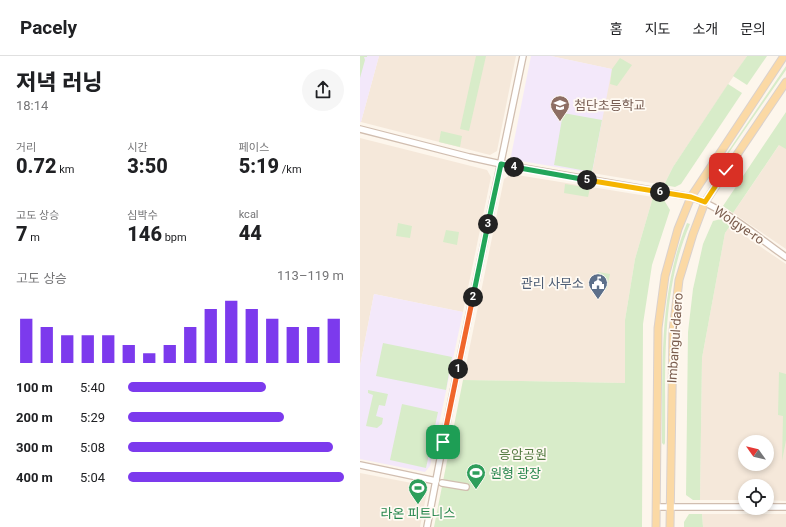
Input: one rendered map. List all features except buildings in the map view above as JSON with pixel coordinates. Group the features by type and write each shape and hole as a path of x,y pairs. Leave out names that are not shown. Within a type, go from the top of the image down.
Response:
{"main road":[{"name":"Imbangul-daero","path":"656,527 658,328 664,283 678,229 691,197 784,56"},
{"name":"Imbangul-daero","path":"670,527 673,331 678,287 693,234 705,202 786,82"},
{"path":"714,161 712,168 715,172 722,174 726,170"},
{"path":"656,462 663,467 667,466 670,462"}],"street":[{"path":"427,527 523,56"},
{"path":"360,129 501,164 691,197"},
{"name":"Wolgye-ro","path":"691,197 705,202 722,212 786,257"},
{"path":"360,465 436,481"},
{"path":"442,483 466,487"},
{"path":"656,507 738,507"},
{"path":"774,507 786,507"}],"shaded area":[{"path":"360,56 379,56 361,122 360,122"},
{"path":"379,56 516,56 497,151 490,155 361,122"},
{"name":"첨단초등학교","path":"531,56 551,56 612,69 592,173 515,160 511,156"},
{"path":"551,56 747,56 673,167 664,185 592,173 611,69"},
{"path":"786,135 786,249 733,213"},
{"path":"360,138 487,170 491,177 463,312 374,294 360,366"},
{"path":"511,174 653,197 635,259 625,320 625,383 463,380 504,179"},
{"path":"730,226 786,264 786,501 774,500 774,479 738,479 738,500 700,500 702,358 725,233"},
{"path":"374,294 463,312 430,466 425,472 360,459 360,366"},
{"path":"360,473 422,485 427,492 420,527 360,527"},
{"path":"702,514 786,514 786,527 703,527"}],"green space":[{"path":"360,56 367,57 364,57 365,60 360,78"},
{"path":"476,56 486,56 469,131 460,129"},
{"path":"747,56 767,56 747,85 733,76"},
{"path":"620,58 632,65 617,86 610,84 612,69"},
{"path":"786,66 786,70 728,154 727,153"},
{"path":"728,84 742,93 681,184 675,187 664,185 673,167"},
{"path":"786,112 786,149 779,145 733,213 723,206"},
{"path":"563,113 602,120 592,172 554,165"},
{"path":"441,131 462,136 460,147 439,142"},
{"path":"565,184 590,188 588,197 564,193"},
{"name":"응암공원","path":"653,197 664,200 670,210 652,265 643,324 642,527 434,527 463,380 625,383 625,320 635,259"},
{"path":"721,219 730,226 725,233 702,358 700,500 693,500 686,495 688,332 693,289 703,244 713,221"},
{"path":"398,223 412,226 410,238 396,236"},
{"path":"687,223 690,224 680,250 669,304 665,360 664,445 662,443 664,332 671,276"},
{"path":"446,230 459,232 457,245 443,242"},
{"path":"598,272 610,274 607,289 594,291"},
{"path":"383,343 452,357 446,390 376,376"},
{"path":"779,372 786,374 786,440 782,461 783,416 778,415"},
{"path":"368,390 388,394 385,406 379,405 376,416 383,418 382,424 377,428 366,426 373,395 368,393"},
{"path":"402,404 438,412 426,468 390,460"},
{"path":"689,514 702,514 703,527 684,527 684,522"}],"place":[{"name":"첨단초등학교","path":"560,122"},
{"name":"관리 사무소","path":"598,300"},
{"name":"원형 광장","path":"476,490"},
{"name":"라온 피트니스","path":"418,505"}],"route":[{"path":"443,442 501,164 691,197 705,202 726,170"}]}
